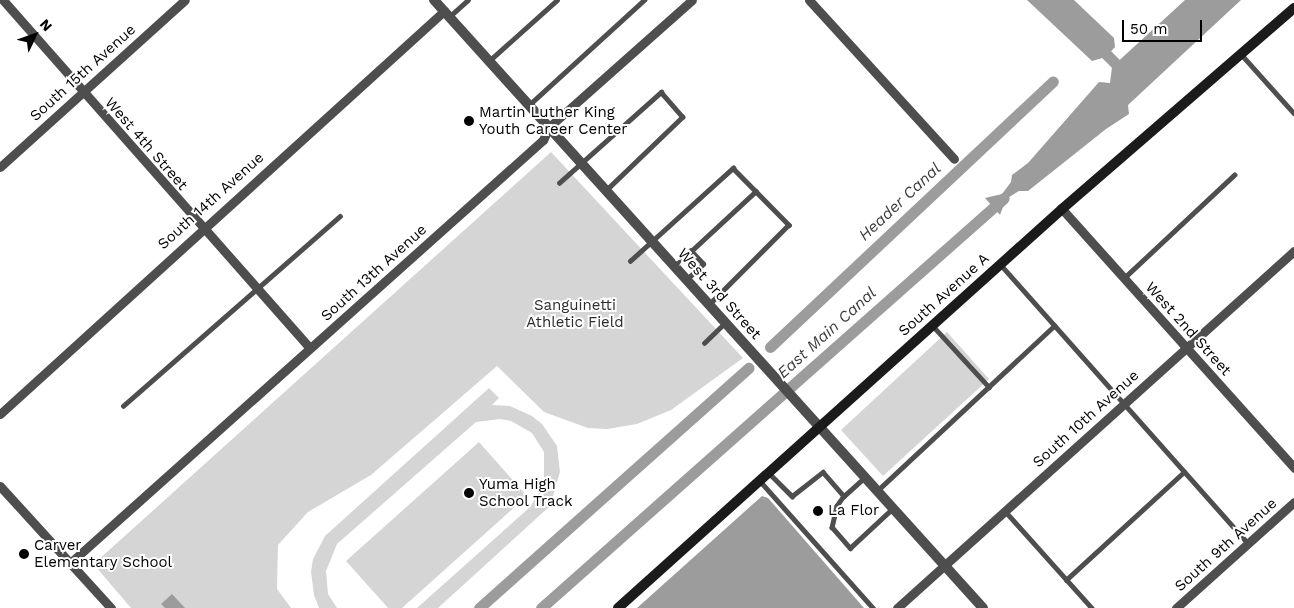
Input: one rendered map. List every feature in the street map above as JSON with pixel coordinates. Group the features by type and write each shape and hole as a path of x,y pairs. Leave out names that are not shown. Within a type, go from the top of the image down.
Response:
{"main road":[{"name":"South Avenue A","path":"618,608 1000,264 1294,8"}],"street":[{"name":"West 4th Street","path":"3,0 82,93 310,348"},
{"name":"South 15th Avenue","path":"0,167 185,0"},
{"name":"West 3rd Street","path":"434,0 983,608"},
{"name":"South 13th Avenue","path":"70,563 543,140 549,127 692,0"},
{"path":"809,0 954,159"},
{"name":"South 14th Avenue","path":"0,414 202,228 447,14"},
{"name":"West 2nd Street","path":"1062,209 1294,468"},
{"name":"South 10th Avenue","path":"898,608 1294,251"},
{"path":"0,486 111,608"},
{"name":"South 9th Avenue","path":"1176,608 1294,502"}],"lane":[{"path":"447,14 468,0"},
{"path":"489,61 557,0"},
{"path":"529,105 644,0"},
{"path":"1241,54 1294,113"},
{"path":"559,183 660,92 683,117 606,191"},
{"path":"630,261 734,168 789,225 709,305"},
{"path":"1124,278 1234,175"},
{"path":"674,267 756,191"},
{"path":"123,406 340,216"},
{"path":"686,280 703,264 691,251"},
{"path":"1000,264 1248,543"},
{"path":"704,342 725,323"},
{"path":"933,326 989,387"},
{"path":"877,491 1054,326"},
{"path":"769,473 792,496 823,472 844,496"},
{"path":"1066,580 1184,472"},
{"path":"865,477 844,496 837,506 832,527 850,548 893,508"},
{"path":"760,481 873,608"},
{"path":"1004,511 1092,608"}],"green space":[{"name":"Sanguinetti Athletic Field","path":"551,152 743,358 671,410 637,424 607,429 588,428 544,412 497,366 371,475 308,512 278,545 277,589 291,608 131,608 96,567 97,561"},
{"path":"947,332 989,379 883,476 841,430"},
{"path":"489,388 499,398 492,405 510,406 532,416 542,424 557,446 560,472 550,506 438,608 417,608 530,507 544,484 544,452 532,433 511,421 500,419 476,422 337,544 326,571 328,594 337,608 319,608 314,595 311,572 313,559 325,536"},
{"path":"479,442 527,496 402,608 388,608 346,561"}],"shaded area":[{"path":"1027,0 1074,0 1114,38 1115,47 1106,57 1092,61"},
{"path":"1185,0 1241,0 1128,105 1129,114 1106,129 1028,191 1019,191 1006,199 1000,215 985,198 1002,194 1011,182 1012,175 1028,163 1099,82 1110,83 1112,67"},
{"path":"762,496 768,498 864,608 637,608"},
{"path":"172,594 185,608 165,608 161,604"}],"waterway":[{"path":"1097,45 1126,74"},
{"name":"Header Canal","path":"770,347 1053,81"},
{"name":"East Main Canal","path":"541,608 1004,198"},
{"name":"Header Canal","path":"479,608 748,368"}],"place":[{"name":"Martin Luther King Youth Career Center","path":"469,121"},
{"name":"Yuma High School Track","path":"469,493"},
{"name":"La Flor","path":"818,511"},
{"name":"Carver Elementary School","path":"24,554"}]}
